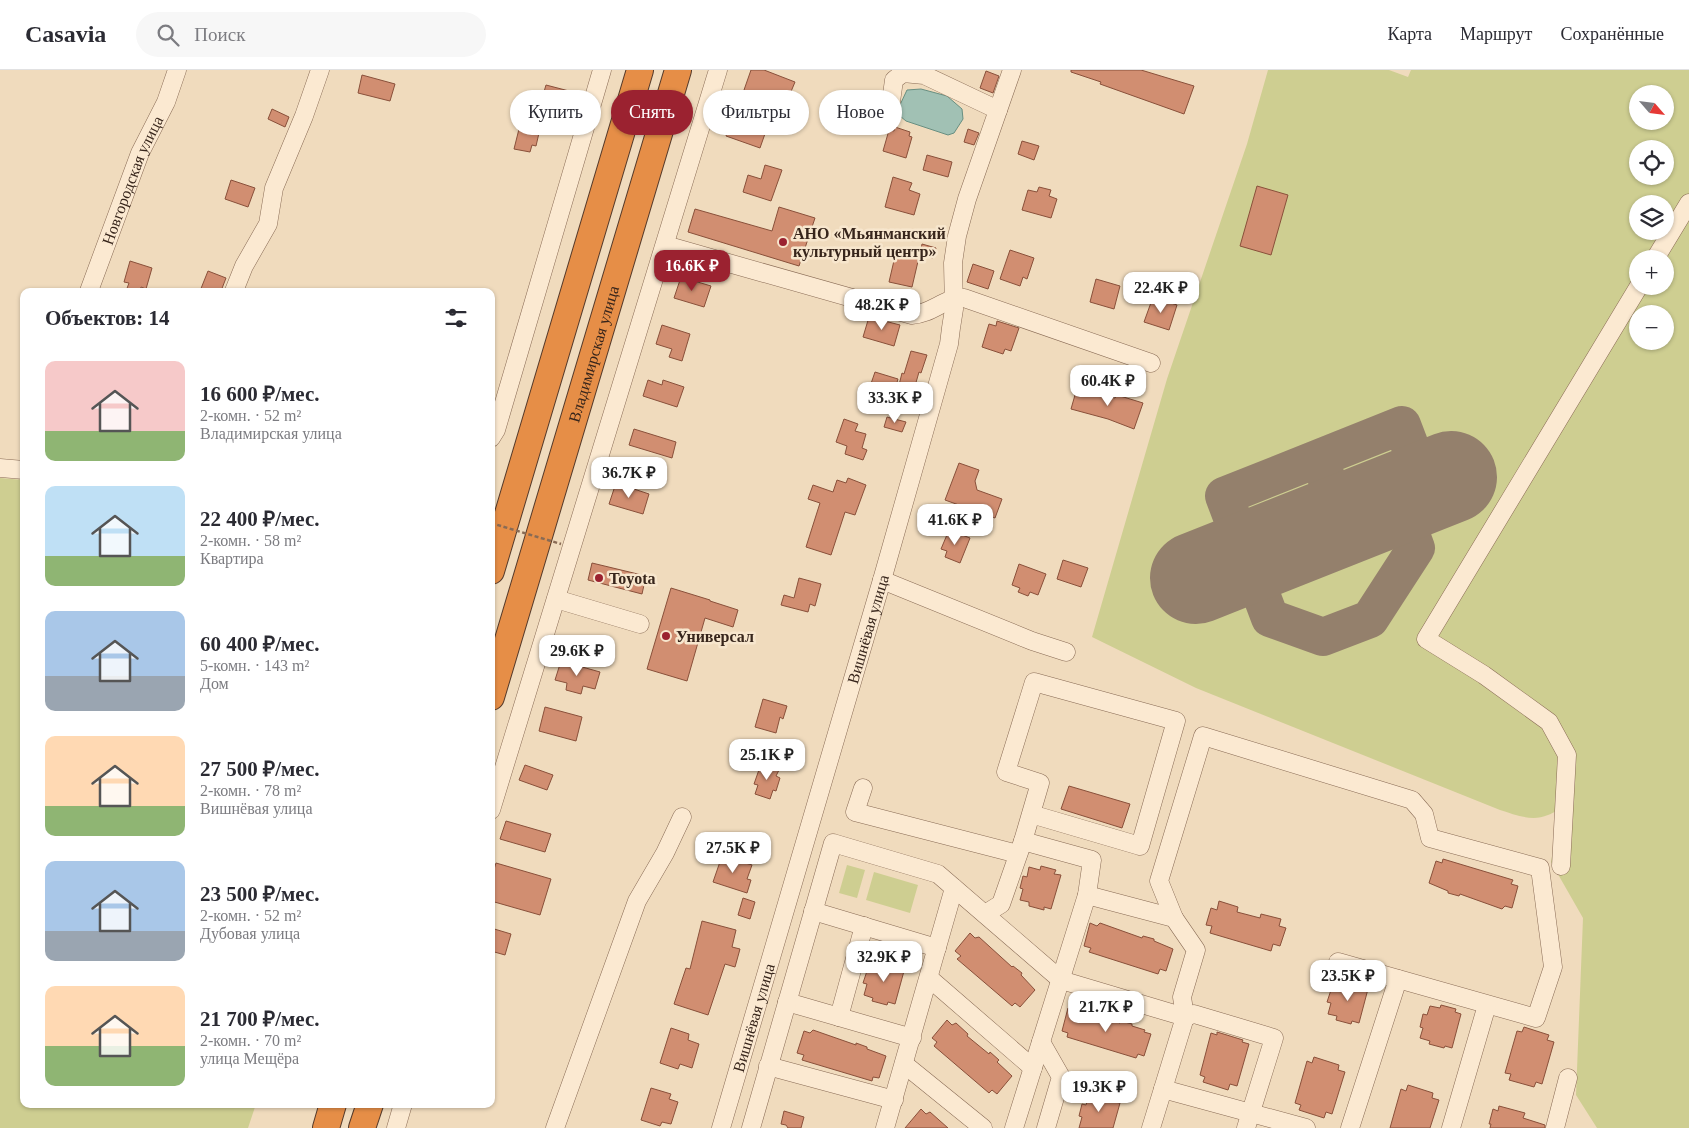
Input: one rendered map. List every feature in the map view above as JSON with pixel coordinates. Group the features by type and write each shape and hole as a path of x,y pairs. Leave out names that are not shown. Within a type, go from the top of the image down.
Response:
{"highway":[{"path":"495,558 640,70"},
{"name":"Владимирская улица","path":"495,684 678,70"},
{"path":"326,1128 332,1108"},
{"path":"362,1128 369,1108"}],"street":[{"name":"Новгородская улица","path":"90,288 140,153 166,102 177,70"},
{"path":"235,288 244,266 268,224 274,188 304,116 320,70"},
{"path":"495,432 602,70"},
{"path":"495,797 718,70"},
{"name":"Вишнёвая улица","path":"721,1128 882,580 948,344 954,297 953,263 957,236 967,199 1012,70"},
{"path":"893,90 894,80 903,73 924,74 998,110"},
{"path":"1660,250 1689,203"},
{"path":"665,244 912,315 921,314 954,297 964,298 1152,363"},
{"path":"1561,866 1567,755 1549,722 1484,675 1426,639 1634,295"},
{"path":"0,468 20,469"},
{"path":"882,580 1032,641 1066,652"},
{"path":"556,599 640,624"},
{"path":"985,914 1001,904 1021,848 1030,814 1040,783 1006,772 1034,682 1176,721 1140,846 1030,814"},
{"path":"1151,1128 1185,1017 1182,998 1196,950 1174,918 1159,881 1203,736 1412,800 1424,814 1430,838 1540,868 1553,967 1536,1018 1338,962"},
{"path":"863,788 855,812 1021,848 1092,860 1088,896 1014,1128"},
{"path":"555,1128 637,901 665,853 682,818"},
{"path":"750,1128 832,843 938,874 1061,980 1185,1017 1194,1014 1274,1038 1248,1120"},
{"path":"885,1128 954,888"},
{"path":"1088,896 1174,918"},
{"path":"813,912 937,948"},
{"path":"839,1017 864,926"},
{"path":"928,978 1033,1068"},
{"path":"1350,1128 1398,979"},
{"path":"787,1002 912,1038"},
{"path":"1451,1128 1488,1005"},
{"path":"1041,1042 1061,1077 1046,1128"},
{"path":"904,1064 982,1128"},
{"path":"768,1066 894,1100"},
{"path":"1555,1128 1568,1078"},
{"path":"1163,1088 1248,1120 1306,1128"},
{"path":"396,1128 402,1108"}],"path":[{"path":"495,524 560,544"}],"green space":[{"path":"1268,70 1389,70 1408,77 1411,70 1689,70 1689,1128 1597,1128 1576,1095 1583,918 1551,862 1559,811 1542,817 1530,818 1500,810 1196,688 1092,637 1167,379 1247,144"},
{"path":"0,478 20,480 20,1108 255,1108 248,1128 0,1128"},
{"path":"847,865 865,870 857,898 839,893"},
{"path":"874,872 918,885 910,913 866,900"}],"shaded area":[{"path":"921,89 947,96 962,109 963,119 954,133 948,135 906,121 902,118 902,101 907,90"}],"building":[{"path":"751,70 764,70 795,82 792,90 744,90"},
{"path":"1071,70 1141,70 1194,86 1184,114 1100,84 1101,82 1071,72"},
{"path":"986,71 999,76 993,93 980,88"},
{"path":"362,75 395,84 390,101 358,93"},
{"path":"546,85 565,90 545,90"},
{"path":"272,109 289,117 285,127 268,119"},
{"path":"902,129 910,132 909,136 912,137 906,158 883,151 888,135 902,135"},
{"path":"968,129 979,133 974,145 964,142"},
{"path":"518,135 539,135 536,146 532,145 530,152 514,149"},
{"path":"726,135 765,135 760,148"},
{"path":"1022,141 1039,146 1034,160 1018,154"},
{"path":"927,155 952,162 948,177 923,170"},
{"path":"765,165 782,170 771,201 743,192 748,175 761,179"},
{"path":"893,177 912,183 909,190 920,194 914,215 885,207"},
{"path":"231,180 255,188 248,207 225,199"},
{"path":"1257,186 1288,195 1271,255 1240,246"},
{"path":"1039,187 1051,190 1049,196 1057,199 1051,218 1022,210 1028,190 1037,192"},
{"path":"779,207 815,218 799,266 688,232 695,209 772,231"},
{"path":"922,244 936,248 933,258 920,255"},
{"path":"1010,250 1034,258 1027,279 1023,277 1020,286 1000,279"},
{"path":"896,252 919,257 912,287 889,282"},
{"path":"130,261 152,268 146,288 127,288 129,283 124,282"},
{"path":"973,264 994,271 988,289 967,282"},
{"path":"208,271 226,278 222,288 201,288"},
{"path":"681,277 711,286 704,307 674,298"},
{"path":"1096,279 1120,286 1114,309 1090,302"},
{"path":"1153,297 1177,305 1169,330 1144,322"},
{"path":"869,317 900,325 894,346 863,337"},
{"path":"997,321 1019,328 1011,351 1005,349 1003,354 982,347 989,324 996,326"},
{"path":"662,325 690,334 682,361 669,357 672,349 656,344"},
{"path":"911,351 927,355 921,373 919,372 913,393 898,389"},
{"path":"875,372 898,379 893,396 885,397 883,403 866,398"},
{"path":"648,380 662,385 663,380 684,387 677,407 643,396"},
{"path":"1077,388 1115,398 1117,395 1143,403 1134,429 1108,419 1071,409"},
{"path":"887,417 906,422 902,432 884,427"},
{"path":"844,419 858,424 855,431 866,434 862,448 867,450 863,460 845,454 847,446 836,442"},
{"path":"634,429 676,442 672,458 629,445"},
{"path":"959,463 979,470 975,481 977,490 1002,499 995,518 945,500"},
{"path":"848,478 866,485 855,515 845,512 831,555 806,547 820,503 808,499 813,485 833,492 837,480 846,483"},
{"path":"616,483 649,494 643,514 609,504"},
{"path":"949,530 970,538 960,563 945,557 947,551 941,549"},
{"path":"1063,560 1088,568 1081,587 1057,579"},
{"path":"592,563 646,576 642,594 588,580"},
{"path":"1019,564 1046,574 1038,595 1030,592 1028,596 1018,592 1020,588 1012,585"},
{"path":"799,578 821,584 815,606 810,604 808,612 781,605 784,595 794,598"},
{"path":"671,588 738,610 733,627 705,618 687,681 647,669"},
{"path":"561,661 600,672 595,689 583,686 581,694 566,690 567,683 555,680"},
{"path":"763,699 787,706 783,719 780,717 776,733 755,727"},
{"path":"545,707 582,717 576,741 539,731"},
{"path":"761,764 779,770 776,776 780,778 776,791 773,790 770,799 755,794 758,785 754,784"},
{"path":"525,765 553,775 547,790 519,780"},
{"path":"1069,786 1130,804 1122,828 1061,809"},
{"path":"506,821 551,834 545,852 500,839"},
{"path":"722,856 752,865 747,879 751,880 747,893 713,882"},
{"path":"1443,859 1513,880 1511,884 1518,886 1512,908 1505,906 1502,909 1460,894 1459,896 1448,893 1448,891 1429,883 1436,861 1442,863"},
{"path":"496,863 551,879 540,915 495,902"},
{"path":"1041,866 1056,870 1054,874 1061,875 1051,909 1044,907 1044,910 1029,906 1029,902 1020,900 1023,889 1020,888 1023,876 1027,877 1029,867 1040,870"},
{"path":"743,898 755,902 750,919 738,915"},
{"path":"1219,901 1238,907 1237,912 1260,918 1261,914 1281,919 1279,926 1286,928 1280,946 1273,944 1271,951 1210,933 1212,926 1206,925 1211,908 1217,910"},
{"path":"702,921 736,930 732,947 740,949 735,967 725,964 708,1015 674,1004 686,968 690,969"},
{"path":"1090,923 1097,926 1100,923 1142,938 1143,936 1154,939 1154,941 1173,949 1166,971 1160,969 1158,974 1089,952 1091,948 1084,946"},
{"path":"495,929 511,934 505,955 495,952"},
{"path":"970,933 975,938 979,937 1012,967 1022,973 1021,975 1035,990 1020,1007 1015,1003 1012,1006 957,959 961,956 955,951"},
{"path":"884,961 899,965 898,969 904,971 895,1004 888,1002 887,1005 872,1001 873,998 864,995 867,984 863,983 867,971 871,972 873,962 883,965"},
{"path":"1348,980 1363,984 1362,988 1368,989 1359,1023 1352,1021 1351,1024 1336,1020 1337,1016 1328,1014 1331,1003 1327,1002 1331,990 1334,991 1337,981 1347,984"},
{"path":"1441,1005 1456,1009 1455,1012 1461,1014 1452,1048 1429,1044 1430,1041 1420,1038 1423,1028 1420,1027 1423,1014 1427,1015 1430,1006 1440,1008"},
{"path":"1068,1008 1075,1011 1078,1008 1094,1012 1093,1014 1120,1023 1121,1021 1132,1024 1132,1026 1145,1030 1144,1032 1151,1034 1144,1056 1138,1054 1136,1058 1067,1037 1068,1033 1062,1031"},
{"path":"947,1020 952,1025 956,1023 968,1034 967,1036 989,1054 990,1052 999,1060 997,1062 1012,1076 997,1094 992,1090 989,1093 934,1046 937,1042 932,1038"},
{"path":"1524,1027 1549,1035 1547,1040 1554,1042 1542,1084 1536,1082 1534,1087 1509,1080 1511,1074 1505,1073 1517,1031 1522,1032"},
{"path":"671,1028 689,1034 688,1040 699,1044 692,1068 680,1064 678,1069 660,1063"},
{"path":"813,1030 856,1045 856,1043 886,1056 879,1078 873,1077 872,1081 802,1060 804,1055 797,1053 804,1031 810,1033"},
{"path":"1217,1032 1243,1040 1242,1042 1249,1044 1237,1086 1230,1084 1228,1090 1203,1082 1205,1077 1200,1075 1211,1033 1217,1035"},
{"path":"1314,1057 1339,1065 1338,1070 1345,1072 1332,1114 1326,1112 1324,1118 1299,1110 1301,1105 1295,1103 1307,1061 1312,1063"},
{"path":"1408,1085 1433,1093 1432,1098 1439,1100 1430,1128 1390,1128 1401,1089 1406,1091"},
{"path":"651,1088 671,1094 669,1099 678,1102 671,1124 662,1122 660,1126 641,1120"},
{"path":"1100,1094 1115,1098 1114,1102 1120,1103 1113,1128 1079,1128 1082,1117 1079,1116 1082,1104 1086,1105 1089,1095 1099,1098"},
{"path":"1499,1106 1525,1113 1523,1118 1545,1125 1545,1128 1490,1128 1491,1124 1489,1124 1493,1109 1498,1111"},
{"path":"921,1109 926,1114 930,1112 948,1128 905,1128"},
{"path":"784,1111 804,1117 801,1128 788,1128 786,1125 781,1124"}],"taxiway":[{"path":"1398,499 1416,548 1370,619 1323,637 1270,618 1224,496 1402,425 1426,488"},
{"path":"1319,458 1342,520"}],"runway":[{"path":"1196,578 1451,477"}],"place":[{"name":"АНО «Мьянманский культурный центр»","path":"783,242"},
{"name":"Toyota","path":"599,578"},
{"name":"Универсал","path":"666,636"}]}
